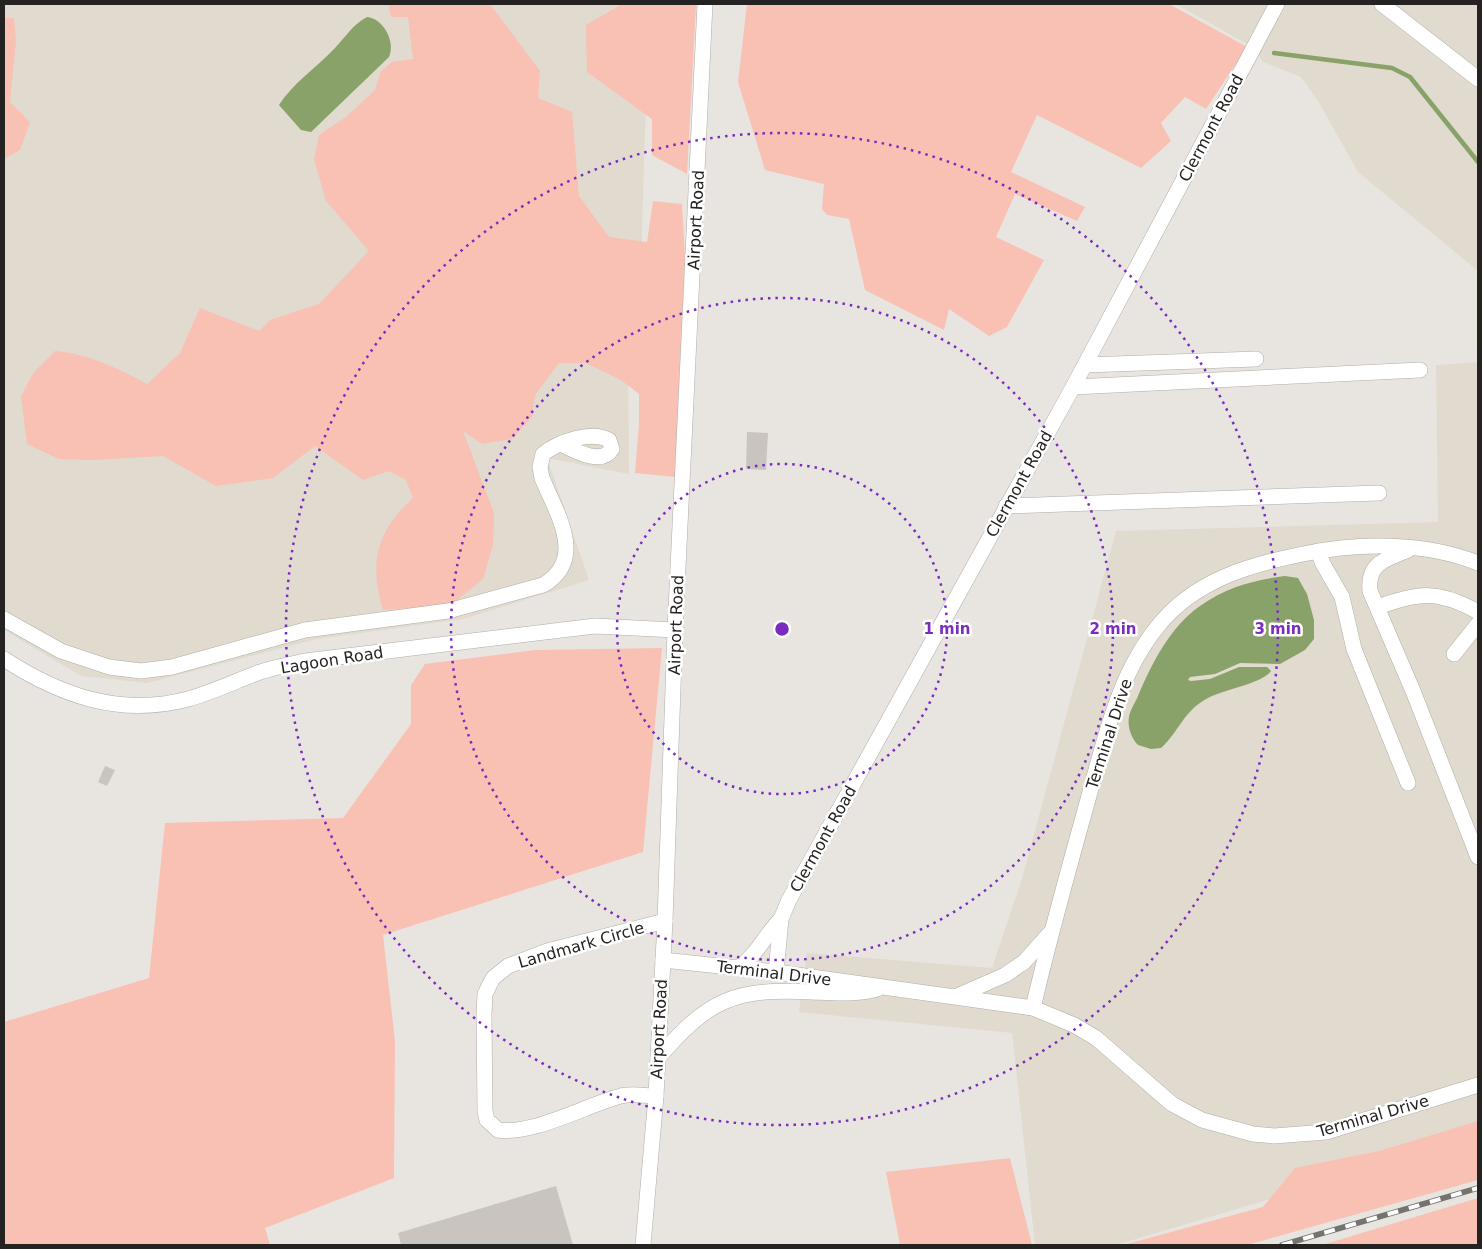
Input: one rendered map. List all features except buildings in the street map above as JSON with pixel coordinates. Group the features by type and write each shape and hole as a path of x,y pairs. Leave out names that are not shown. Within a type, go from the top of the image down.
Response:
{"street":[{"name":"Airport Road","path":"643,1245 656,1096 666,921 675,630 705,4"},
{"name":"Clermont Road","path":"776,972 782,920 788,900 1073,386 1277,4"},
{"path":"1382,4 1478,79"},
{"path":"1085,364 1256,359"},
{"path":"1073,386 1420,370"},
{"path":"4,619 69,654 109,667 141,671 172,667 304,630 448,611 543,585 554,579 563,568 568,550 542,478 540,467 543,454 561,444"},
{"path":"1006,506 1379,493"},
{"name":"Terminal Drive","path":"1033,1008 1051,932 1112,715 1131,666 1158,625 1194,593 1236,570 1318,551 1380,547 1435,550 1478,563"},
{"path":"1412,549 1384,560 1372,571 1369,582 1370,591 1444,769 1478,857"},
{"path":"1318,551 1323,564 1342,597 1354,649 1383,727 1408,783"},
{"path":"1378,608 1407,598 1428,595 1458,600 1478,612"},
{"path":"1454,654 1478,624"},
{"name":"Lagoon Road","path":"4,660 29,675 82,698 105,704 150,706 187,699 262,672 305,661 595,626 675,630"},
{"name":"Clermont Road","path":"738,968 759,950 771,930 782,920"},
{"name":"Landmark Circle","path":"656,1096 623,1095 569,1115 517,1130 498,1130 487,1120 485,1111 485,994 493,978 508,966 547,951 666,921"},
{"path":"957,996 1005,976 1024,962 1051,932"},
{"name":"Terminal Drive","path":"663,960 776,972 1033,1008 1074,1024 1096,1038 1172,1104 1202,1120 1253,1134 1274,1136 1326,1132 1478,1084"},
{"path":"658,1058 675,1037 707,1009 723,1000 743,993 763,990 860,994 884,987"}],"shaded area":[{"path":"4,4 649,4 640,296 628,356 629,474 547,458 589,580 463,619 317,639 147,683 81,676 4,630"},
{"path":"388,4 490,4 540,71 538,98 572,112 579,196 609,237 647,242 653,201 682,204 685,257 675,477 635,473 639,424 639,394 621,380 586,363 559,363 535,395 532,417 512,439 482,444 463,431 494,513 493,545 483,579 451,605 383,610 377,577 379,549 391,523 413,498 406,480 389,471 363,480 315,446 273,478 216,486 163,456 94,460 59,459 27,444 21,396 34,372 55,351 80,355 114,367 147,384 180,353 200,308 259,331 270,320 319,304 369,251 326,201 314,159 319,135 346,117 375,90 381,71 392,62 413,59 408,17 391,17"},
{"path":"622,4 696,4 687,174 652,155 652,119 587,72 586,25"},
{"path":"747,4 1169,4 1247,47 1206,109 1185,97 1161,123 1171,141 1141,168 1037,115 1011,172 1085,207 1077,221 1015,194 996,237 1044,260 1007,327 989,336 949,309 944,330 865,290 849,219 827,215 822,209 824,184 765,170 738,82"},
{"path":"1176,4 1478,4 1478,271 1358,172 1318,101 1301,77 1263,62 1254,48"},
{"path":"367,17 373,18 387,32 391,45 389,57 311,132 301,130 279,105 298,83 338,45 353,27"},
{"path":"4,18 14,18 16,41 10,102 30,122 20,150 4,159"},
{"path":"1478,362 1478,1137 1116,1245 1035,1245 1012,1033 799,1012 807,953 992,968 1022,879 1116,531 1438,522 1436,365"},
{"path":"1285,576 1298,578 1307,594 1314,620 1314,639 1305,650 1280,664 1240,663 1215,674 1190,677 1188,680 1191,681 1210,679 1239,667 1267,667 1271,671 1252,683 1215,695 1200,703 1187,715 1161,748 1151,749 1138,745 1129,729 1130,712 1163,646 1180,624 1210,599 1230,589 1251,582"},
{"path":"662,648 643,852 383,935 395,1041 394,1178 265,1228 270,1245 4,1245 4,1022 149,978 165,823 343,818 411,724 411,685 425,664 535,650"},
{"path":"1478,1121 1478,1180 1247,1245 1123,1245 1263,1207 1295,1168 1379,1151"},
{"path":"1010,1158 1032,1245 900,1245 886,1172"},
{"path":"1478,1198 1478,1245 1322,1245"}],"waterway":[{"path":"1274,53 1392,68 1410,77 1478,162"}],"railway":[{"path":"1282,1245 1478,1188"}]}
